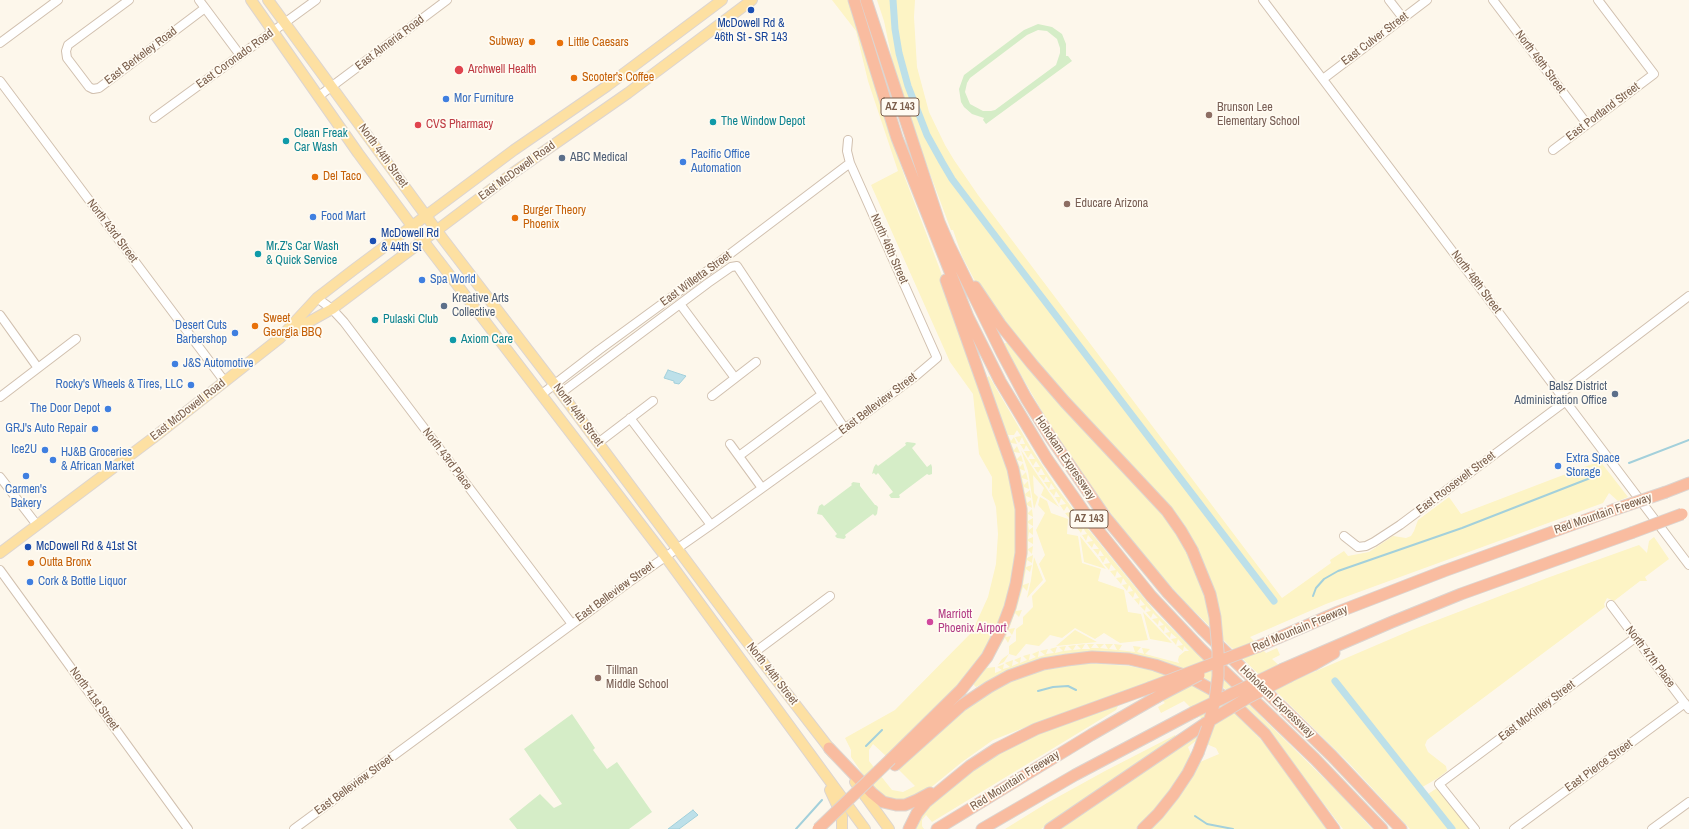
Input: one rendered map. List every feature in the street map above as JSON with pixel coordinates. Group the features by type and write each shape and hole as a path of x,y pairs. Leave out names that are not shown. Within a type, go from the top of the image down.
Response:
{"highway":[{"name":"Hohokam Expressway","path":"854,0 897,138 941,250 978,339 1019,414 1060,478 1120,558 1168,614 1201,649 1321,765 1382,829"},
{"name":"Hohokam Expressway","path":"866,0 924,176 949,245 1002,353 1038,418 1092,499 1136,556 1184,610 1336,761 1401,829"},
{"path":"872,0 879,37"},
{"path":"826,829 893,762 962,690 975,674 992,649 1006,618 1014,596 1020,564 1022,533 1020,499 1013,469 940,263 909,184 897,138"},
{"path":"924,176 966,270 977,290 1000,324 1053,389 1179,527 1192,550 1210,594 1216,622 1219,664 1215,700 1209,723 1198,753 1188,773 1158,814 1143,829"},
{"name":"Red Mountain Freeway","path":"937,829 1090,735 1157,697 1259,646 1338,612 1444,571 1689,484"},
{"path":"1050,829 1206,723 1287,673 1313,665 1370,631 1484,586 1687,513"},
{"path":"829,748 872,793 883,802 900,805 913,802 960,773 990,752 1021,735 1259,646"},
{"path":"818,829 893,762 962,705 988,686 1032,668 1067,660 1092,657 1130,660 1155,665 1189,677 1216,692 1237,707 1265,734 1334,829"},
{"name":"Red Mountain Freeway","path":"982,829 1091,766 1194,712 1287,673"},
{"path":"909,829 913,819 921,807 960,773"}],"main road":[{"name":"North 44th Street","path":"251,0 358,153 422,240 542,394 665,556 865,829"},
{"name":"North 44th Street","path":"268,0 437,230 889,829"},
{"name":"East McDowell Road","path":"0,553 225,382 280,338 317,298 514,150 591,97 722,0"},
{"name":"East McDowell Road","path":"280,338 332,309 524,164 602,111 751,0"},
{"path":"677,34 697,41"},
{"path":"591,97 602,111"},
{"path":"574,109 586,122"},
{"path":"700,605 742,648 755,652 752,674"},
{"path":"817,765 840,812 842,829"}],"street":[{"path":"0,43 58,0"},
{"name":"East Berkeley Road","path":"128,0 68,45 66,51 67,58 88,86 93,89 99,88 205,8"},
{"path":"199,0 240,55"},
{"name":"East Coronado Road","path":"154,118 316,0"},
{"name":"East Almeria Road","path":"319,96 447,0"},
{"name":"North 48th Street","path":"1263,0 1689,565"},
{"path":"1389,0 1403,18"},
{"name":"East Culver Street","path":"1323,79 1427,0"},
{"name":"North 49th Street","path":"1493,0 1587,124"},
{"name":"East Portland Street","path":"1553,150 1654,74 1598,0"},
{"name":"North 43rd Street","path":"0,81 225,382"},
{"name":"North 46th Street","path":"848,140 847,151 850,163 937,358"},
{"name":"East Willetta Street","path":"542,394 598,350 718,263 850,163"},
{"path":"561,393 731,267 737,266 805,366 805,370 821,395 845,428"},
{"path":"1560,394 1689,296"},
{"name":"North 43rd Place","path":"317,298 332,309 344,322 572,624"},
{"path":"680,304 735,378"},
{"path":"0,315 38,368"},
{"path":"0,397 76,338"},
{"name":"East Belleview Street","path":"294,829 665,556 711,526 845,428 917,375 937,358"},
{"path":"712,396 756,362"},
{"path":"739,456 821,395"},
{"path":"598,443 653,400"},
{"name":"East Roosevelt Street","path":"1344,536 1358,547 1366,546 1374,542 1400,525 1566,401"},
{"path":"630,418 711,526"},
{"path":"730,444 762,488"},
{"path":"0,477 37,525"},
{"name":"North 41st Street","path":"0,570 188,829"},
{"path":"755,652 830,596"},
{"name":"North 47th Place","path":"1611,605 1687,706"},
{"name":"East McKinley Street","path":"1475,829 1439,784 1635,638"},
{"name":"East Pierce Street","path":"1514,829 1687,706"},
{"path":"1652,829 1689,802"}],"green space":[{"path":"1038,24 1052,27 1062,34 1066,44 1066,56 1068,56 1072,61 986,124 983,120 984,118 972,114 961,102 959,89 964,75 1024,30","holes":["1038,30 1047,31 1057,39 1060,48 1056,65 995,110 983,111 970,104 965,92 970,78 1027,35"]},
{"path":"905,443 916,444 912,448 927,467 931,464 932,474 927,474 899,495 899,498 891,498 889,495 893,492 878,473 876,475 874,473 872,474 874,467 876,464 878,466 906,445"},
{"path":"853,482 860,483 860,486 878,507 877,514 875,516 873,514 845,535 846,537 844,539 837,538 835,536 837,534 822,515 817,514 819,506 822,504 824,506 852,485 851,484"},
{"path":"572,714 595,748 593,750 607,769 617,762 652,812 629,829 517,829 509,819 540,794 554,808 562,804 524,749"}],"sand":[{"path":"832,0 848,0 905,178 939,267 1009,472 1017,513 1017,547 1012,577 1003,613 988,646 966,676 946,698 886,756 873,744 869,750 869,761 892,790 903,792 915,786 898,769 963,711 995,689 1034,672 1086,663 1129,666 1165,673 1201,689 1236,714 1269,748 1328,829 1150,829 1168,810 1194,774 1200,762 1219,754 1216,748 1197,740 1188,747 1192,757 1175,787 1155,812 1136,829 1057,829 1210,727 1184,701 1161,713 1158,707 1165,703 1145,684 993,740 962,762 929,789 912,799 893,800 880,794 864,776 851,757 851,750 845,738 895,710 972,632 988,597 996,564 998,534 996,507 992,495 992,477 979,454 973,394 950,362 871,185 898,171 868,81 856,31"},
{"path":"877,0 915,0 914,17 917,67 929,112 954,160 978,195 1282,598 1331,563 1330,560 1344,551 1348,556 1369,552 1393,536 1406,538 1411,536 1418,520 1449,497 1461,514 1600,461 1628,497 1618,501 1609,493 1603,503 1326,604 1250,637 1266,653 1277,648 1280,655 1272,659 1295,680 1414,629 1547,578 1639,545 1647,553 1649,541 1654,537 1669,559 1645,577 1647,581 1640,581 1614,601 1607,598 1604,604 1605,607 1427,740 1425,745 1428,752 1446,766 1447,771 1419,789 1425,796 1437,788 1470,829 1410,829 1349,763 1188,605 1137,549 1095,492 1051,427 1003,344 1009,342 1173,525 1189,552 1197,548 1184,524 1161,497 1063,393 1021,343 976,283 962,256 953,230 951,230 913,128 893,64 884,21"},
{"path":"989,376 1031,448 1055,485 1084,524 1156,613 1343,797 1372,829 1343,829 1255,715 1224,688 1195,673 1163,661 1119,652 1062,654 1010,670 976,687 973,684 993,655 1026,523 995,409 993,393 985,379","holes":["1017,430 1021,436 1015,437 1019,443 1022,437 1025,444 1020,444 1024,450 1026,445 1030,451 1024,451 1028,458 1031,453 1035,459 1029,459 1033,466 1036,461 1040,467 1034,467 1038,473 1041,468 1045,475 1039,475 1044,481 1046,476 1050,482 1044,482 1049,489 1051,483 1055,489 1049,490 1054,496 1056,491 1060,497 1055,497 1059,504 1061,498 1066,504 1060,505 1064,511 1067,506 1071,512 1065,513 1070,519 1072,513 1076,519 1071,520 1075,526 1077,521 1082,527 1076,527 1081,533 1083,528 1087,534 1082,535 1086,541 1088,535 1093,541 1087,542 1092,548 1094,543 1099,549 1093,549 1098,555 1100,550 1104,556 1099,556 1103,563 1106,557 1110,563 1104,564 1109,570 1111,564 1116,570 1110,571 1115,577 1117,571 1122,577 1116,578 1121,584 1123,578 1127,584 1122,585 1127,591 1129,585 1133,591 1128,592 1133,598 1135,592 1139,598 1134,599 1139,605 1140,599 1145,605 1140,606 1145,611 1146,606 1151,611 1146,612 1151,618 1153,613 1158,618 1152,619 1158,625 1159,620 1164,625 1159,626 1164,632 1165,626 1170,632 1165,633 1170,638 1171,633 1177,638 1171,639 1176,645 1178,639 1183,645 1177,646 1183,651 1184,646 1189,651 1185,651 1179,656 1179,663 1145,654 1150,649 1142,648 1144,654 1137,652 1141,647 1133,646 1135,652 1119,650 1122,645 1114,644 1117,650 1109,649 1113,644 1105,644 1108,649 1100,648 1104,644 1096,644 1099,648 1091,648 1094,644 1087,644 1090,649 1082,649 1085,644 1077,645 1081,649 1073,650 1076,645 1068,646 1072,650 1064,651 1066,646 1059,647 1063,651 1055,653 1057,647 1050,649 1054,653 1046,654 1048,649 1040,651 1045,655 1038,657 1039,651 1032,654 1036,657 1029,660 1030,654 1023,656 1027,660 1020,663 1021,657 1014,660 1019,663 1012,666 1013,660 1005,663 1010,667 1003,669 1004,664 997,667 1002,670 995,673 995,667 987,668 1005,638 1008,643 1011,636 1006,637 1008,630 1012,635 1015,628 1009,629 1015,613 1019,617 1022,610 1016,611 1023,587 1027,591 1029,583 1023,585 1026,569 1030,572 1032,565 1026,567 1027,560 1032,563 1033,555 1027,558 1028,550 1032,554 1033,546 1028,549 1028,541 1033,544 1033,537 1028,539 1029,532 1033,535 1033,527 1029,530 1028,523 1033,526 1033,518 1028,521 1028,514 1033,517 1032,509 1028,513 1027,505 1032,508 1031,500 1027,503 1026,496 1031,498 1030,490 1025,494 1024,487 1029,489 1028,481 1024,485 1022,478 1028,480 1026,472 1022,476 1020,469 1025,471 1023,463 1020,467 1017,460 1023,462 1021,455 1017,459 1014,452 1020,453 1017,446 1014,450 1011,443 1017,444 1014,437 1011,441 1008,435 1014,435"]},
{"path":"1021,450 1059,507 1041,495 1044,488 1033,475 1034,493 1038,497 1034,509 1028,471"},
{"path":"1040,497 1047,501 1051,513 1068,519 1067,534 1078,536 1082,563 1101,569 1098,581 1124,590 1128,612 1141,614 1148,640 1120,643 1104,633 1095,639 1075,628 1062,638 1050,635 1039,646 1026,644 1016,656 1009,654 1009,646 1016,641 1016,629 1023,624 1023,617 1033,607 1032,596 1046,581 1039,564 1045,555 1036,530 1045,513 1038,505"},
{"path":"1080,536 1106,569 1084,562"},
{"path":"1034,557 1043,580 1027,598 1031,580"},
{"path":"1143,612 1172,643 1150,639"},
{"path":"1075,630 1097,642 1056,646"},
{"path":"1009,654 1004,662 998,665 1002,659"},
{"path":"1111,706 1118,706 1116,710 932,822 926,815 922,820 922,826 924,829 913,829 919,818 931,803 966,774 1001,751 1038,733"},
{"path":"1175,735 1176,737 1041,829 1005,829 1047,803"}],"water":[{"path":"668,370 686,376 679,384 674,383 674,381 664,378"},
{"path":"693,810 698,815 679,829 668,829"}],"waterway":[{"path":"893,0 895,29 899,53 908,86 927,135 952,179 1274,601"},
{"path":"1629,463 1689,440"},
{"path":"1313,596 1316,588 1324,579 1338,571 1462,528 1598,475"},
{"path":"1335,681 1452,829"},
{"path":"1038,691 1053,687 1068,686 1076,690"},
{"path":"866,746 882,730"},
{"path":"796,829 822,800"},
{"path":"1195,816 1207,824 1233,829"}],"place":[{"name":"McDowell Rd & 46th St - SR 143","path":"751,10"},
{"name":"Subway","path":"532,42"},
{"name":"Little Caesars","path":"560,43"},
{"name":"Archwell Health","path":"459,70"},
{"name":"Scooter's Coffee","path":"574,78"},
{"name":"Mor Furniture","path":"446,99"},
{"name":"Brunson Lee Elementary School","path":"1209,115"},
{"name":"The Window Depot","path":"713,122"},
{"name":"CVS Pharmacy","path":"418,125"},
{"name":"Clean Freak Car Wash","path":"286,141"},
{"name":"ABC Medical","path":"562,158"},
{"name":"Pacific Office Automation","path":"683,162"},
{"name":"Del Taco","path":"315,177"},
{"name":"Educare Arizona","path":"1067,204"},
{"name":"Food Mart","path":"313,217"},
{"name":"Burger Theory Phoenix","path":"515,218"},
{"name":"McDowell Rd & 44th St","path":"373,241"},
{"name":"Mr.Z's Car Wash & Quick Service","path":"258,254"},
{"name":"Spa World","path":"422,280"},
{"name":"Kreative Arts Collective","path":"444,306"},
{"name":"Pulaski Club","path":"375,320"},
{"name":"Sweet Georgia BBQ","path":"255,326"},
{"name":"Desert Cuts Barbershop","path":"235,333"},
{"name":"Axiom Care","path":"453,340"},
{"name":"J&S Automotive","path":"175,364"},
{"name":"Rocky's Wheels & Tires, LLC","path":"191,385"},
{"name":"Balsz District Administration Office","path":"1615,394"},
{"name":"The Door Depot","path":"108,409"},
{"name":"GRJ's Auto Repair","path":"95,429"},
{"name":"Ice2U","path":"45,450"},
{"name":"HJ&B Groceries & African Market","path":"53,460"},
{"name":"Extra Space Storage","path":"1558,466"},
{"name":"Carmen's Bakery","path":"26,476"},
{"name":"McDowell Rd & 41st St","path":"28,547"},
{"name":"Outta Bronx","path":"31,563"},
{"name":"Cork & Bottle Liquor","path":"30,582"},
{"name":"Marriott Phoenix Airport","path":"930,622"},
{"name":"Tillman Middle School","path":"598,678"}]}
